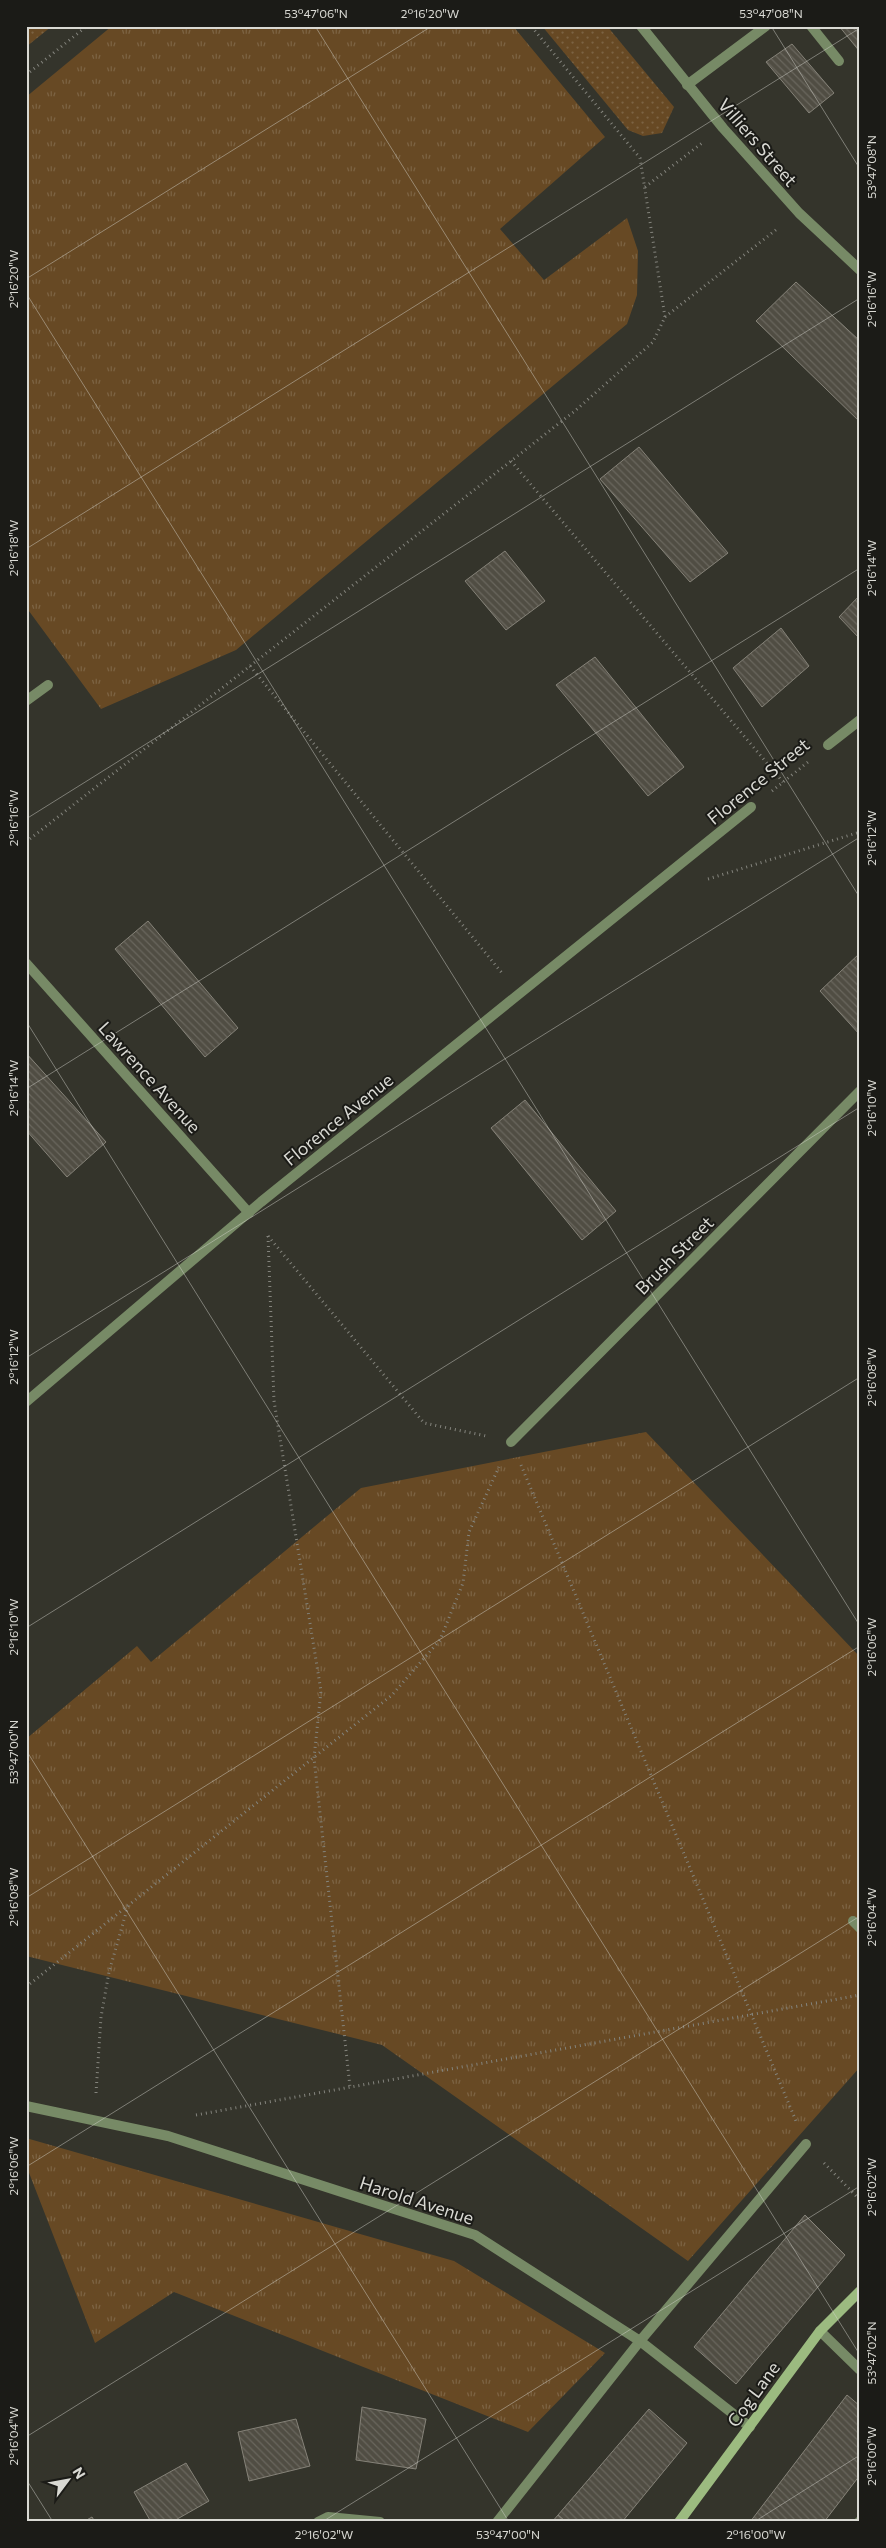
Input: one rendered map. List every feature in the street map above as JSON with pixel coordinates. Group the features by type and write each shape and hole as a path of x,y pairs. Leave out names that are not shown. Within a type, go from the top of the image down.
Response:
{"street":[{"name":"Villiers Street","path":"641,26 723,128 799,213 860,270"},
{"path":"687,85 766,26"},
{"path":"811,26 838,61"},
{"path":"26,701 48,685"},
{"name":"Florence Street","path":"828,745 860,720"},
{"name":"Florence Street","path":"676,868 752,807"},
{"name":"Florence Avenue","path":"26,1402 249,1213 676,868"},
{"name":"Lawrence Avenue","path":"26,963 249,1213"},
{"name":"Brush Street","path":"511,1442 860,1092"},
{"name":"Harold Avenue","path":"26,2106 168,2136 475,2235 640,2341 750,2427"},
{"path":"497,2522 640,2341 806,2144"},
{"name":"Cog Lane","path":"679,2522 820,2331 860,2291"},
{"path":"820,2331 860,2370"},
{"path":"318,2522 328,2517 380,2522"}],"path":[{"path":"26,75 87,26"},
{"path":"531,26 640,158 666,316"},
{"path":"645,187 723,128"},
{"path":"26,842 576,410 653,342 666,316 799,213"},
{"path":"511,461 783,782"},
{"path":"250,666 520,994"},
{"name":"Florence Street","path":"752,807 828,745"},
{"path":"699,882 860,832"},
{"path":"249,1213 424,1424 511,1442"},
{"path":"268,1236 274,1401 321,1691 314,1758 350,2087"},
{"path":"26,1987 392,1695 440,1640 463,1583 469,1532 511,1442"},
{"path":"511,1442 806,2144 860,2200"},
{"path":"94,2120 101,2017 109,1972 128,1905"},
{"path":"195,2115 860,1995"}],"green space":[{"path":"26,26 52,26 26,47"},
{"path":"112,26 513,26 605,137 500,229 544,280 627,218 638,251 637,295 627,324 236,650 101,709 26,607 26,97"},
{"path":"542,26 607,26 674,107 662,133 643,136 628,130"},
{"path":"646,1432 860,1657 860,2067 688,2261 382,2045 26,1956 26,1765 30,1762 26,1757 26,1739 137,1646 151,1662 361,1488"},
{"path":"26,2138 454,2261 605,2353 528,2432 174,2292 95,2343 26,2165"}],"building":[{"path":"839,26 860,26 860,52"},
{"path":"792,44 834,93 809,113 766,62"},
{"path":"796,282 860,341 860,422 756,321"},
{"path":"639,447 728,553 690,582 600,479"},
{"path":"505,551 545,601 506,630 465,581"},
{"path":"860,595 860,639 839,617"},
{"path":"781,628 809,666 762,707 733,668"},
{"path":"595,657 684,767 648,796 556,685"},
{"path":"148,921 238,1028 205,1057 115,949"},
{"path":"860,953 860,1035 820,991"},
{"path":"26,1053 106,1142 67,1177 26,1130"},
{"path":"525,1100 616,1211 582,1240 491,1128"},
{"path":"805,2215 845,2255 736,2384 694,2347"},
{"path":"847,2395 860,2406 860,2475 824,2522 750,2522"},
{"path":"362,2407 426,2419 416,2469 356,2460"},
{"path":"649,2409 687,2443 622,2522 566,2522 558,2515"},
{"path":"296,2419 310,2466 249,2481 238,2432"},
{"path":"186,2463 209,2501 172,2522 151,2522 134,2492"},
{"path":"558,2515 566,2522 552,2522"},
{"path":"92,2517 95,2522 83,2522"}]}
